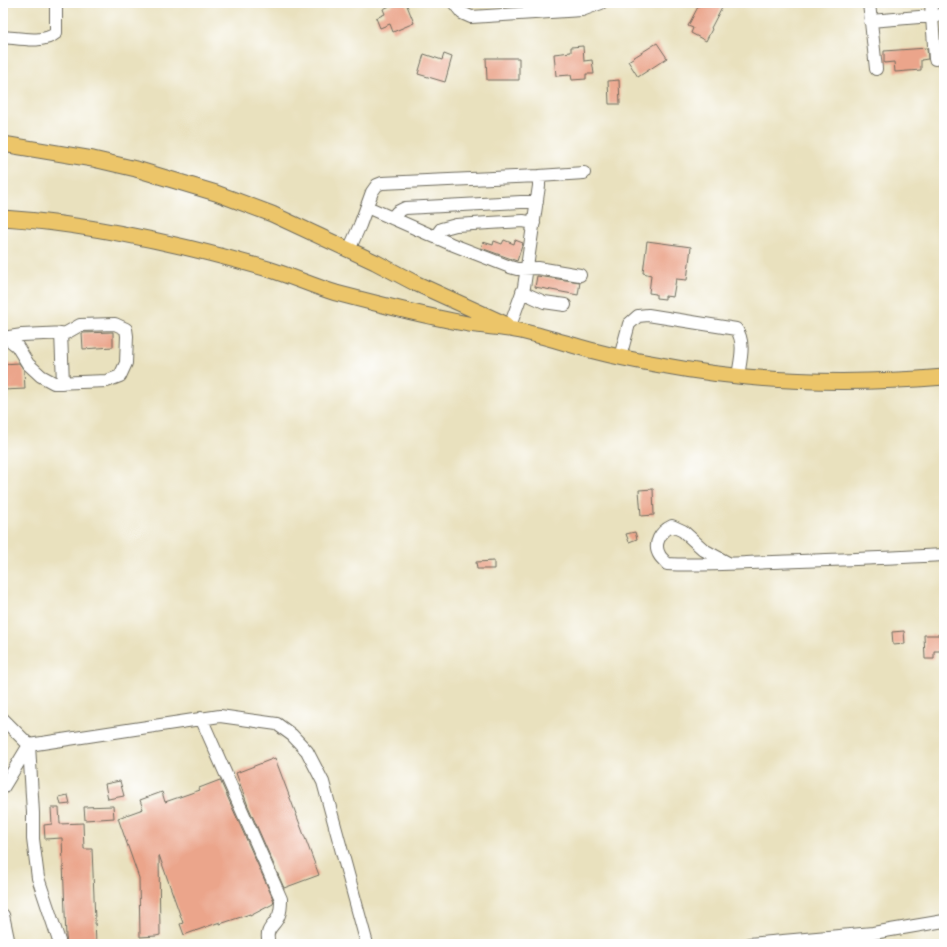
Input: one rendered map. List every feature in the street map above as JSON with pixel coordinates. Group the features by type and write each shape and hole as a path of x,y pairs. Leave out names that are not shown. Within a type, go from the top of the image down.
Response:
{"main road":[{"path":"3,144 93,159 136,169 216,193 272,214 415,283 516,329 592,351 661,366 786,381 856,382 944,377"},
{"path":"3,218 37,220 85,226 178,245 271,270 334,292 464,323 516,329"}],"street":[{"path":"3,37 38,39 51,38 56,33 56,3"},
{"path":"454,3 462,13 471,18 582,10 601,3"},
{"path":"869,3 876,69"},
{"path":"931,3 938,16 935,59"},
{"path":"870,21 938,16"},
{"path":"349,250 372,192 377,185 382,183 584,173"},
{"path":"516,329 534,223 539,176"},
{"path":"392,218 397,212 405,208 537,202"},
{"path":"366,207 510,267 517,269 538,268 580,275"},
{"path":"436,237 441,228 456,225 523,221 534,223"},
{"path":"522,292 544,302 565,305"},
{"path":"620,357 629,324 638,316 648,315 736,329 741,341 741,359 738,376"},
{"path":"115,324 126,329 126,363 120,376 107,381 54,383 41,376 28,364 17,346 5,338 22,335 66,333 80,325 115,324"},
{"path":"61,333 63,383"},
{"path":"728,563 704,550 683,531 672,526 664,530 659,537 657,544 659,555 667,564 682,565 944,555"},
{"path":"3,788 29,745 220,716 277,724 292,735 307,751 323,782 367,944"},
{"path":"201,718 281,899 279,917 268,932 269,944"},
{"path":"3,719 29,745 33,840 38,878 60,944"},
{"path":"4,921 9,944"},
{"path":"749,944 873,933 944,922"}],"building":[{"path":"397,3 406,3 414,23 393,32 390,24 380,28 376,18 385,14 383,9"},
{"path":"700,3 724,3 706,41 691,33 693,28 688,26"},
{"path":"657,43 667,58 638,77 628,61"},
{"path":"583,46 584,61 592,60 594,74 586,74 586,79 572,80 571,75 556,76 554,54 571,52 571,47"},
{"path":"927,48 928,59 921,60 921,70 895,72 894,62 884,63 884,51"},
{"path":"424,54 442,60 444,54 452,57 445,82 418,74"},
{"path":"486,58 519,58 519,80 487,80"},
{"path":"619,80 620,104 609,104 608,81"},
{"path":"504,240 514,244 515,240 523,243 517,261 481,248 483,242 493,245 494,241 502,244"},
{"path":"647,241 691,247 687,280 676,279 673,297 665,296 665,299 656,298 656,294 649,293 651,275 643,273"},
{"path":"537,276 580,282 578,295 535,287"},
{"path":"113,332 113,347 83,349 82,333"},
{"path":"19,363 24,370 25,389 3,390 3,364"},
{"path":"653,489 654,515 641,516 639,490"},
{"path":"635,532 637,539 629,542 626,534"},
{"path":"494,561 494,569 477,569 476,562"},
{"path":"904,631 905,644 893,645 892,632"},
{"path":"924,635 940,635 941,651 934,651 934,659 925,659"},
{"path":"275,758 319,875 284,888 248,806 236,773"},
{"path":"220,780 274,901 273,904 250,916 250,914 220,924 220,922 184,935 180,924 183,923 159,855 160,935 140,937 139,878 118,818 143,809 140,800 162,792 165,802 200,790 199,788"},
{"path":"120,781 124,796 108,799 105,784"},
{"path":"68,795 70,804 61,805 59,797"},
{"path":"113,806 114,818 85,820 84,807"},
{"path":"51,808 59,808 60,824 83,823 84,849 92,849 96,944 67,944 62,838 45,839 44,825 52,824"}]}
